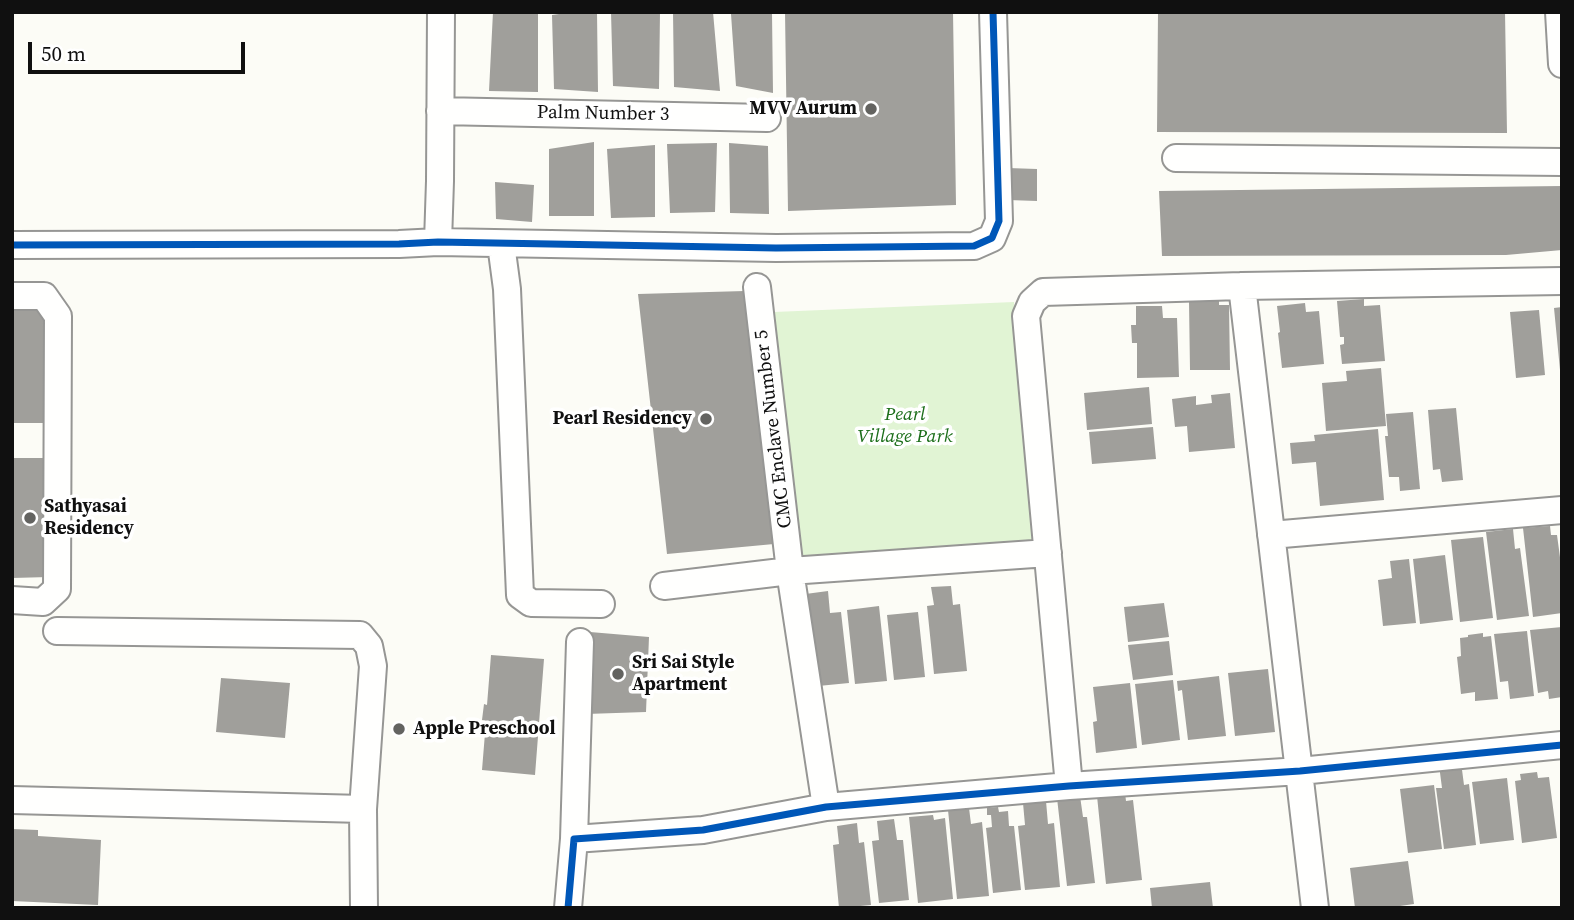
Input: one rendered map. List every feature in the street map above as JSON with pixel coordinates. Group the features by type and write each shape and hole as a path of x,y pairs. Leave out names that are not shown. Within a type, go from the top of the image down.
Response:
{"street":[{"path":"438,242 440,12"},
{"path":"12,245 438,242 815,248 974,246 992,238 999,221 993,12"},
{"path":"1559,12 1562,64"},
{"name":"Palm Number 3","path":"440,111 767,118"},
{"path":"1176,158 1562,162"},
{"path":"501,244 507,289 520,595 531,603 601,604"},
{"path":"1069,786 1026,316 1032,302 1043,292 1562,281"},
{"path":"1242,286 1315,908"},
{"name":"CMC Enclave Number 5","path":"757,287 790,571 826,807"},
{"path":"12,296 44,296 58,317 57,589 43,602 12,600"},
{"path":"1271,535 1562,510"},
{"path":"664,586 790,571 1048,553"},
{"path":"57,631 360,635 369,646 373,666 363,809 364,908"},
{"path":"568,908 574,839 580,642"},
{"path":"574,839 702,830 826,807 1069,786 1300,771 1562,745"},
{"path":"12,800 363,809"}],"green space":[{"name":"Pearl Village Park","path":"1014,302 1032,541 801,557 774,312"}],"building":[{"path":"493,12 538,13 538,92 489,91"},
{"path":"597,12 598,92 554,89 552,15"},
{"path":"611,12 660,12 659,89 613,86"},
{"path":"673,12 713,12 720,91 674,87"},
{"name":"MVV Aurum","path":"785,12 953,12 956,205 788,211"},
{"path":"1158,12 1505,12 1507,133 1157,132"},
{"path":"772,13 773,93 736,86 731,14"},
{"path":"594,142 594,216 549,216 549,149"},
{"path":"717,143 715,212 670,213 667,144"},
{"path":"729,143 768,146 769,214 730,213"},
{"path":"655,145 655,217 611,218 607,149"},
{"path":"1008,168 1037,169 1037,201 1008,200"},
{"path":"495,182 534,185 532,222 496,219"},
{"path":"1562,186 1562,250 1506,255 1162,256 1159,191"},
{"name":"Pearl Residency","path":"745,291 774,544 667,554 638,294"},
{"path":"1185,291 1219,299 1219,305 1229,305 1230,370 1190,370 1189,302 1185,302"},
{"path":"1364,299 1364,306 1380,305 1385,361 1342,364 1340,345 1344,344 1344,337 1340,337 1337,301"},
{"path":"1305,303 1306,312 1319,311 1324,364 1282,368 1277,306"},
{"path":"1136,306 1162,306 1163,318 1177,318 1179,377 1137,378 1137,343 1132,343 1131,325 1136,325"},
{"path":"43,307 46,423 12,423 12,308"},
{"path":"1562,307 1562,370 1560,370 1554,308"},
{"path":"1539,310 1545,375 1516,378 1510,312"},
{"path":"1381,368 1386,426 1326,431 1322,383 1347,381 1346,371"},
{"path":"1149,387 1152,424 1087,430 1084,393"},
{"path":"1230,393 1235,448 1189,452 1187,426 1175,427 1172,399 1196,396 1196,405 1212,403 1211,395"},
{"path":"1456,408 1463,480 1442,482 1440,469 1433,470 1428,410"},
{"path":"1413,412 1420,489 1400,491 1399,477 1389,477 1386,414"},
{"path":"1153,427 1156,459 1092,464 1089,432"},
{"path":"1378,429 1384,500 1320,506 1316,462 1292,464 1290,443 1315,441 1314,435"},
{"name":"Sathyasai Residency","path":"12,458 46,458 49,577 12,578"},
{"path":"1550,526 1551,535 1557,535 1562,572 1562,613 1533,617 1523,528"},
{"path":"1513,529 1515,549 1520,548 1529,616 1497,620 1486,532"},
{"path":"1483,537 1493,618 1460,622 1451,540"},
{"path":"1445,555 1453,620 1420,624 1413,559"},
{"path":"1409,559 1416,623 1383,626 1378,580 1392,578 1390,561"},
{"path":"951,586 953,605 960,604 967,671 934,674 927,606 934,605 931,587"},
{"path":"828,591 830,613 841,612 849,683 808,687 798,595"},
{"path":"1164,603 1169,637 1128,642 1124,607"},
{"path":"879,606 887,681 855,684 847,610"},
{"path":"918,612 925,677 894,680 887,615"},
{"path":"1562,627 1562,697 1549,699 1548,691 1538,693 1530,630"},
{"path":"1527,631 1534,696 1510,699 1508,681 1500,682 1494,634"},
{"name":"Sri Sai Style Apartment","path":"590,632 649,637 646,712 586,714"},
{"path":"1483,633 1483,637 1491,636 1498,699 1475,701 1475,692 1461,694 1457,657 1461,656 1460,638"},
{"path":"1169,641 1173,675 1133,680 1128,645"},
{"path":"491,655 544,659 535,775 482,770 486,721 482,720 484,704 487,705"},
{"path":"1268,669 1275,732 1235,736 1228,673"},
{"path":"1219,676 1226,736 1188,740 1182,690 1178,691 1177,681"},
{"path":"221,678 290,683 285,738 216,732"},
{"path":"1173,680 1180,740 1142,745 1135,684"},
{"path":"1130,683 1137,748 1096,753 1093,722 1097,721 1093,687"},
{"path":"1461,762 1464,785 1469,784 1476,845 1444,849 1436,788 1442,788 1439,765"},
{"path":"1537,772 1538,778 1549,777 1557,838 1522,843 1515,781 1521,780 1520,774"},
{"path":"1507,778 1514,840 1480,844 1472,782"},
{"path":"1434,785 1442,849 1408,853 1400,789"},
{"path":"1125,793 1126,801 1133,800 1142,880 1106,884 1097,796"},
{"path":"1080,796 1083,817 1087,817 1095,883 1067,886 1057,798"},
{"path":"1046,801 1048,824 1054,823 1060,887 1025,890 1018,826 1025,825 1023,803"},
{"path":"998,807 999,812 1008,811 1009,826 1014,826 1021,890 993,893 986,828 992,827 987,808"},
{"path":"969,808 971,824 982,822 989,896 957,899 948,810"},
{"path":"933,815 934,820 945,818 953,899 918,903 909,817"},
{"path":"894,819 897,840 903,840 909,900 879,903 872,841 879,840 877,821"},
{"path":"857,823 859,843 864,842 871,905 839,908 833,845 839,844 837,826"},
{"path":"12,829 38,830 38,836 101,840 98,905 12,901"},
{"path":"1408,861 1414,904 1355,908 1350,868"},
{"path":"1210,882 1213,908 1152,908 1150,888"}],"cycle path":[{"path":"12,245 438,242 776,248 974,246 992,238 999,221 993,12"},
{"path":"568,908 574,839 703,830 826,807 1069,786 1300,771 1562,745"}],"place":[{"name":"MVV Aurum","path":"871,109"},
{"name":"Pearl Residency","path":"706,419"},
{"name":"Sathyasai Residency","path":"30,518"},
{"name":"Sri Sai Style Apartment","path":"618,674"},
{"name":"Apple Preschool","path":"399,729"}]}
